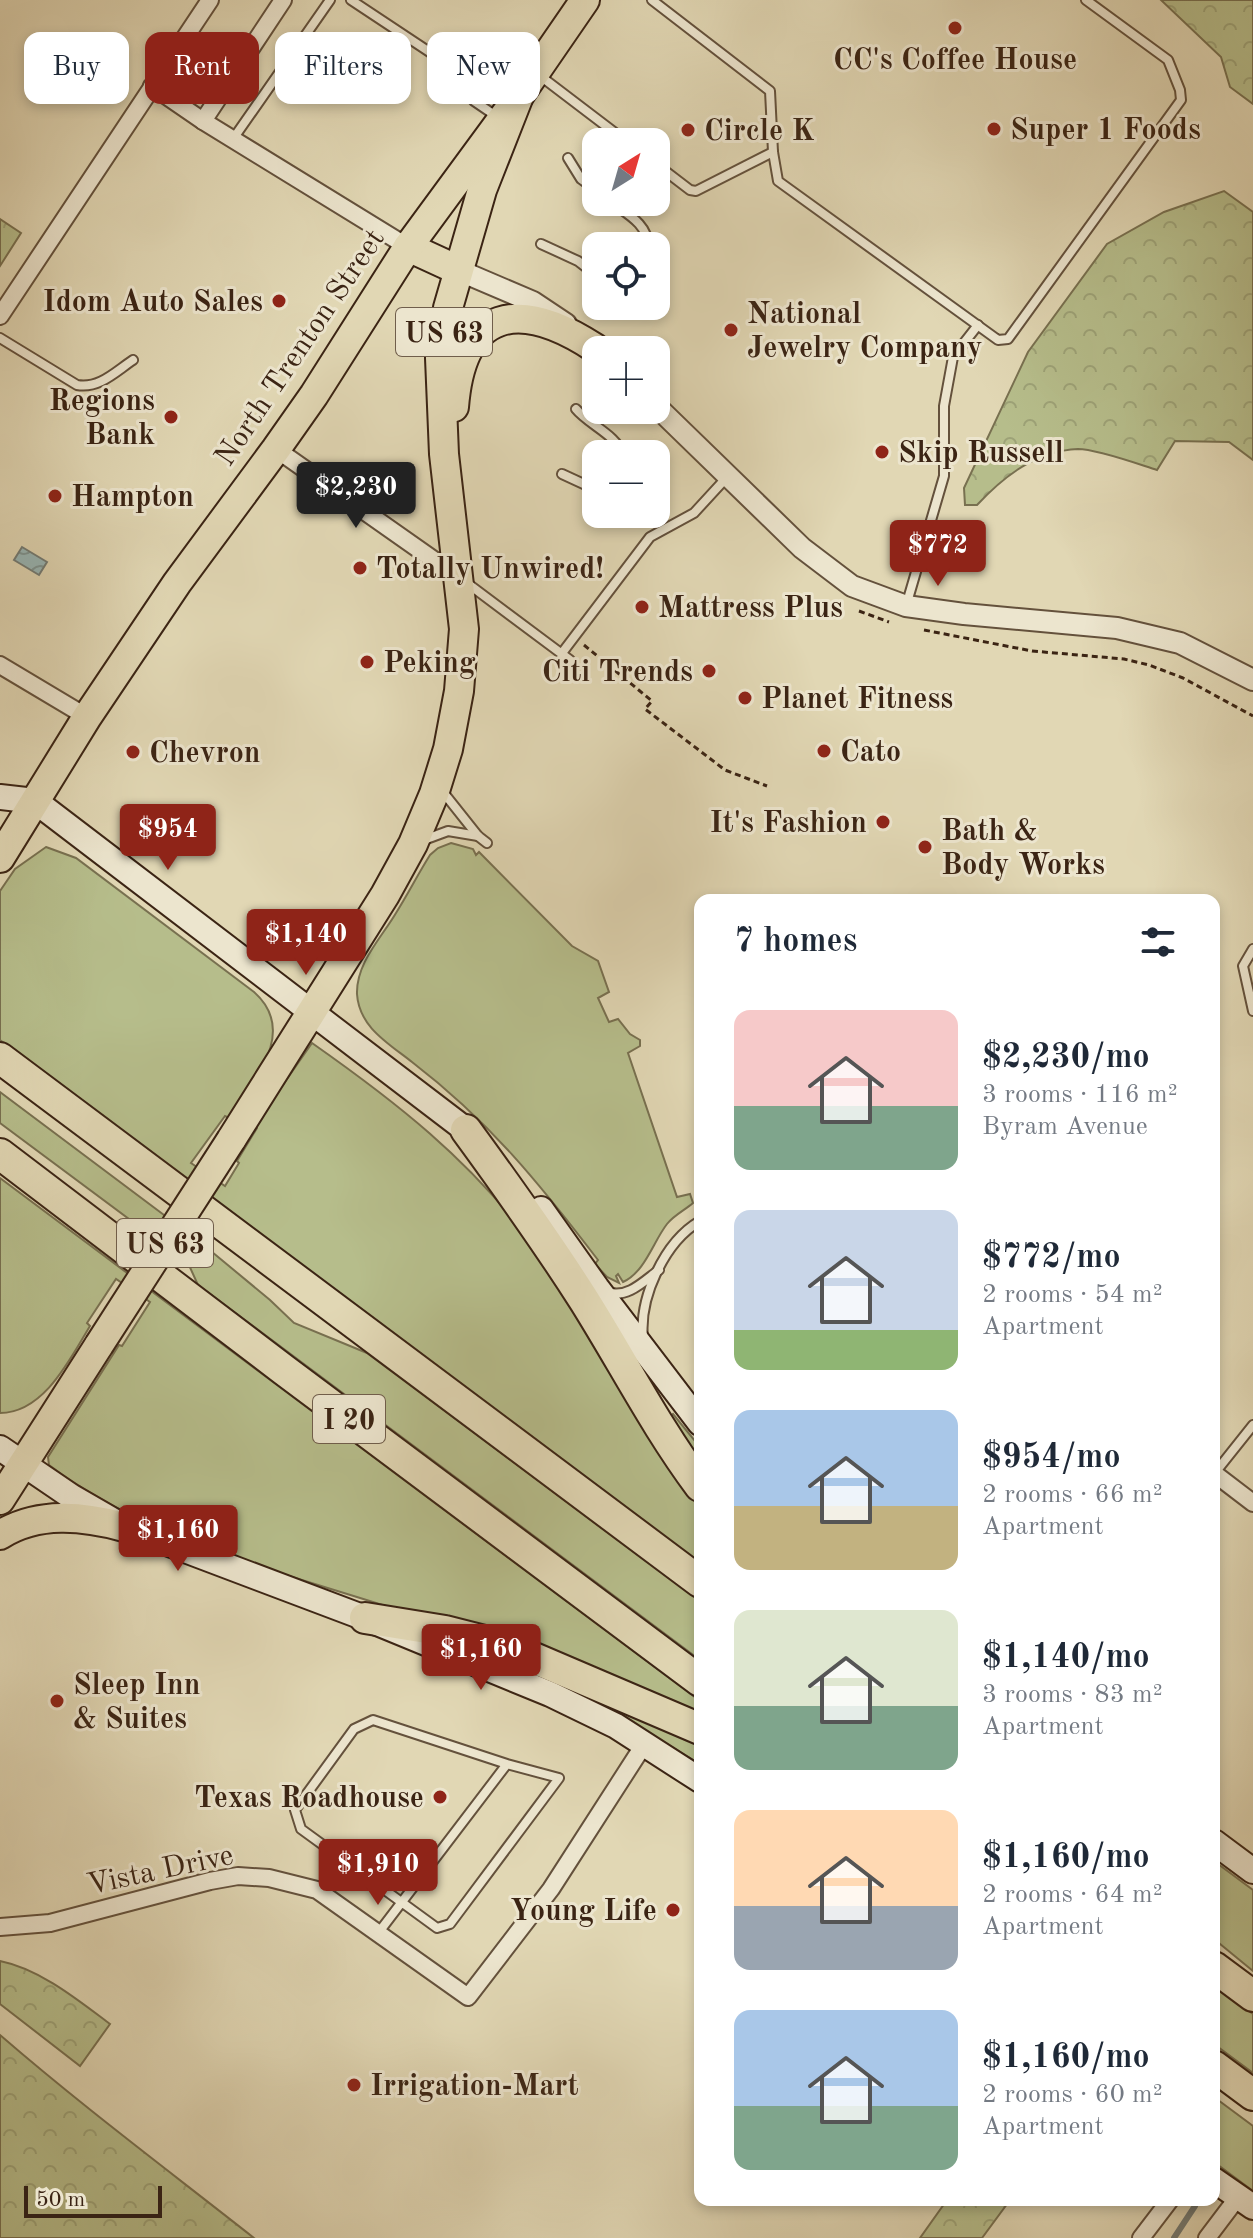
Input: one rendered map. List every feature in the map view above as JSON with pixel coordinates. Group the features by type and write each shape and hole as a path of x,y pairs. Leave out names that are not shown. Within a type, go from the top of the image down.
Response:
{"highway":[{"name":"North Trenton Street","path":"540,66 585,0"},
{"name":"North Trenton Street","path":"0,858 87,717 210,534 276,449 408,247 513,104"},
{"name":"US 63","path":"11,1456 99,1345 231,1140 413,844 437,785 448,749 459,691 464,629 441,414 440,358 458,270 482,190 516,104"},
{"path":"408,247 458,270"},
{"path":"450,503 456,386 462,362 476,336 508,318 530,318 582,340"},
{"name":"I 20","path":"0,1058 694,1578"},
{"path":"466,1130 532,1220 585,1302 672,1449 694,1478"},
{"name":"I 20","path":"0,1154 694,1677"},
{"path":"0,1500 11,1456"},
{"path":"0,1535 11,1528 51,1518 97,1520 124,1527"},
{"path":"365,1618 445,1631 508,1647 694,1726"},
{"path":"1220,1971 1253,1996"},
{"path":"1220,2070 1253,2095"}],"main road":[{"path":"0,797 35,801 466,1130 541,1210 694,1415"},
{"path":"11,1456 124,1527 365,1618 550,1694 645,1743 694,1776"},
{"path":"1220,1846 1251,1867"},
{"path":"1220,2184 1246,2202"}],"street":[{"path":"188,32 210,0"},
{"path":"203,121 283,0"},
{"path":"0,316 145,97"},
{"path":"178,104 408,247"},
{"path":"458,270 547,310 582,338"},
{"path":"670,420 802,548 852,586 906,606 1117,628 1180,643 1253,680"},
{"path":"276,449 460,578"},
{"path":"0,665 87,717"},
{"path":"1220,1478 1253,1503"},
{"name":"Vista Drive","path":"0,1927 50,1923 238,1876 269,1878 317,1890 468,1997 551,1889 645,1743"},
{"path":"1207,2238 1246,2202"},
{"path":"1141,2238 1165,2206"}],"lane":[{"path":"233,139 330,0"},
{"path":"351,0 434,55 474,101 502,120"},
{"path":"652,0 770,91 773,152 778,181 998,340 1008,339 1181,100 1168,60 1086,0"},
{"path":"540,75 609,128"},
{"path":"670,175 696,191 773,152"},
{"path":"568,158 582,180"},
{"path":"630,216 646,232"},
{"path":"541,244 581,264"},
{"path":"906,606 944,476 944,406 953,357 978,325"},
{"path":"0,338 77,385 87,387 99,384 133,360"},
{"path":"576,409 583,419 611,440"},
{"path":"562,474 582,483"},
{"path":"562,653 650,537 694,513 728,476"},
{"path":"460,578 570,660"},
{"path":"437,785 487,843"},
{"path":"413,844 448,831 478,836"},
{"path":"1253,949 1243,966 1253,1011"},
{"path":"645,1351 643,1315 646,1299 659,1270 680,1237 694,1226"},
{"path":"592,1281 616,1295 639,1285 659,1270"},
{"path":"1220,1466 1253,1425"},
{"path":"373,1720 507,1764 559,1778 450,1924 437,1928 301,1829 295,1810 354,1729 373,1720"},
{"path":"379,1932 507,1764"}],"path":[{"path":"976,640 1032,651 1124,659 1149,665 1183,678 1253,716"},
{"path":"584,645 652,701 645,709 725,770 767,786"}],"green space":[{"path":"1161,0 1253,0 1253,104 1230,87 1221,57"},
{"path":"1224,191 1253,212 1253,460 1229,442 1175,441 1157,470 1096,451 1063,451 1022,467 998,484 977,505 965,505 964,488 1028,352 1107,244 1164,212"},
{"path":"0,219 21,233 0,266"},
{"path":"451,843 473,849 476,855 479,852 572,946 598,961 609,992 598,998 609,1022 618,1019 630,1034 640,1040 640,1046 628,1053 677,1197 690,1194 693,1203 670,1221 643,1264 623,1282 618,1274 619,1283 607,1277 595,1264 598,1260 576,1232 490,1131 466,1107 376,1033 359,1006 358,983 365,961 430,855"},
{"path":"46,847 76,858 254,992 267,1007 272,1023 272,1040 267,1056 229,1118 225,1116 191,1163 225,1186 257,1128 255,1125 312,1043 402,1110 457,1158 531,1242 694,1498 694,1559 0,1040 0,891 15,869"},
{"path":"0,1092 200,1242 294,1323 367,1353 694,1597 694,1656 198,1285 188,1263 0,1123"},
{"path":"0,1178 694,1697 694,1713 444,1625 222,1554 132,1516 49,1465 48,1457 150,1302 116,1279 87,1323 90,1326 74,1354 54,1382 30,1404 16,1411 0,1413"},
{"path":"673,1414 694,1440 694,1458 668,1418"},
{"path":"557,1681 694,1738 694,1760 617,1714 555,1685"},
{"path":"1220,1865 1253,1890 1253,1971 1220,1944"},
{"path":"0,1961 44,1978 110,2024 80,2066 0,2004"},
{"path":"1220,1989 1253,2014 1253,2073 1220,2048"},
{"path":"0,2035 94,2113 254,2238 0,2238"},
{"path":"1220,2101 1253,2126 1253,2191 1220,2166"},
{"path":"943,2206 1006,2206 982,2238 920,2238"}],"water":[{"path":"22,547 47,562 39,575 14,560"}],"waterway":[{"path":"1174,2238 1195,2206"}],"place":[{"name":"CC's Coffee House","path":"955,28"},
{"name":"Super 1 Foods","path":"994,129"},
{"name":"Circle K","path":"688,130"},
{"name":"Idom Auto Sales","path":"279,301"},
{"name":"National Jewelry Company","path":"731,330"},
{"name":"Regions Bank","path":"171,417"},
{"name":"Skip Russell","path":"882,452"},
{"name":"Hampton","path":"55,496"},
{"name":"Totally Unwired!","path":"360,568"},
{"name":"Mattress Plus","path":"642,607"},
{"name":"Peking","path":"367,662"},
{"name":"Citi Trends","path":"709,671"},
{"name":"Planet Fitness","path":"745,698"},
{"name":"Cato","path":"824,751"},
{"name":"Chevron","path":"133,752"},
{"name":"It's Fashion","path":"883,822"},
{"name":"Bath & Body Works","path":"925,847"},
{"name":"Sleep Inn & Suites","path":"57,1701"},
{"name":"Texas Roadhouse","path":"440,1797"},
{"name":"Young Life","path":"673,1910"},
{"name":"Irrigation-Mart","path":"354,2085"}]}
